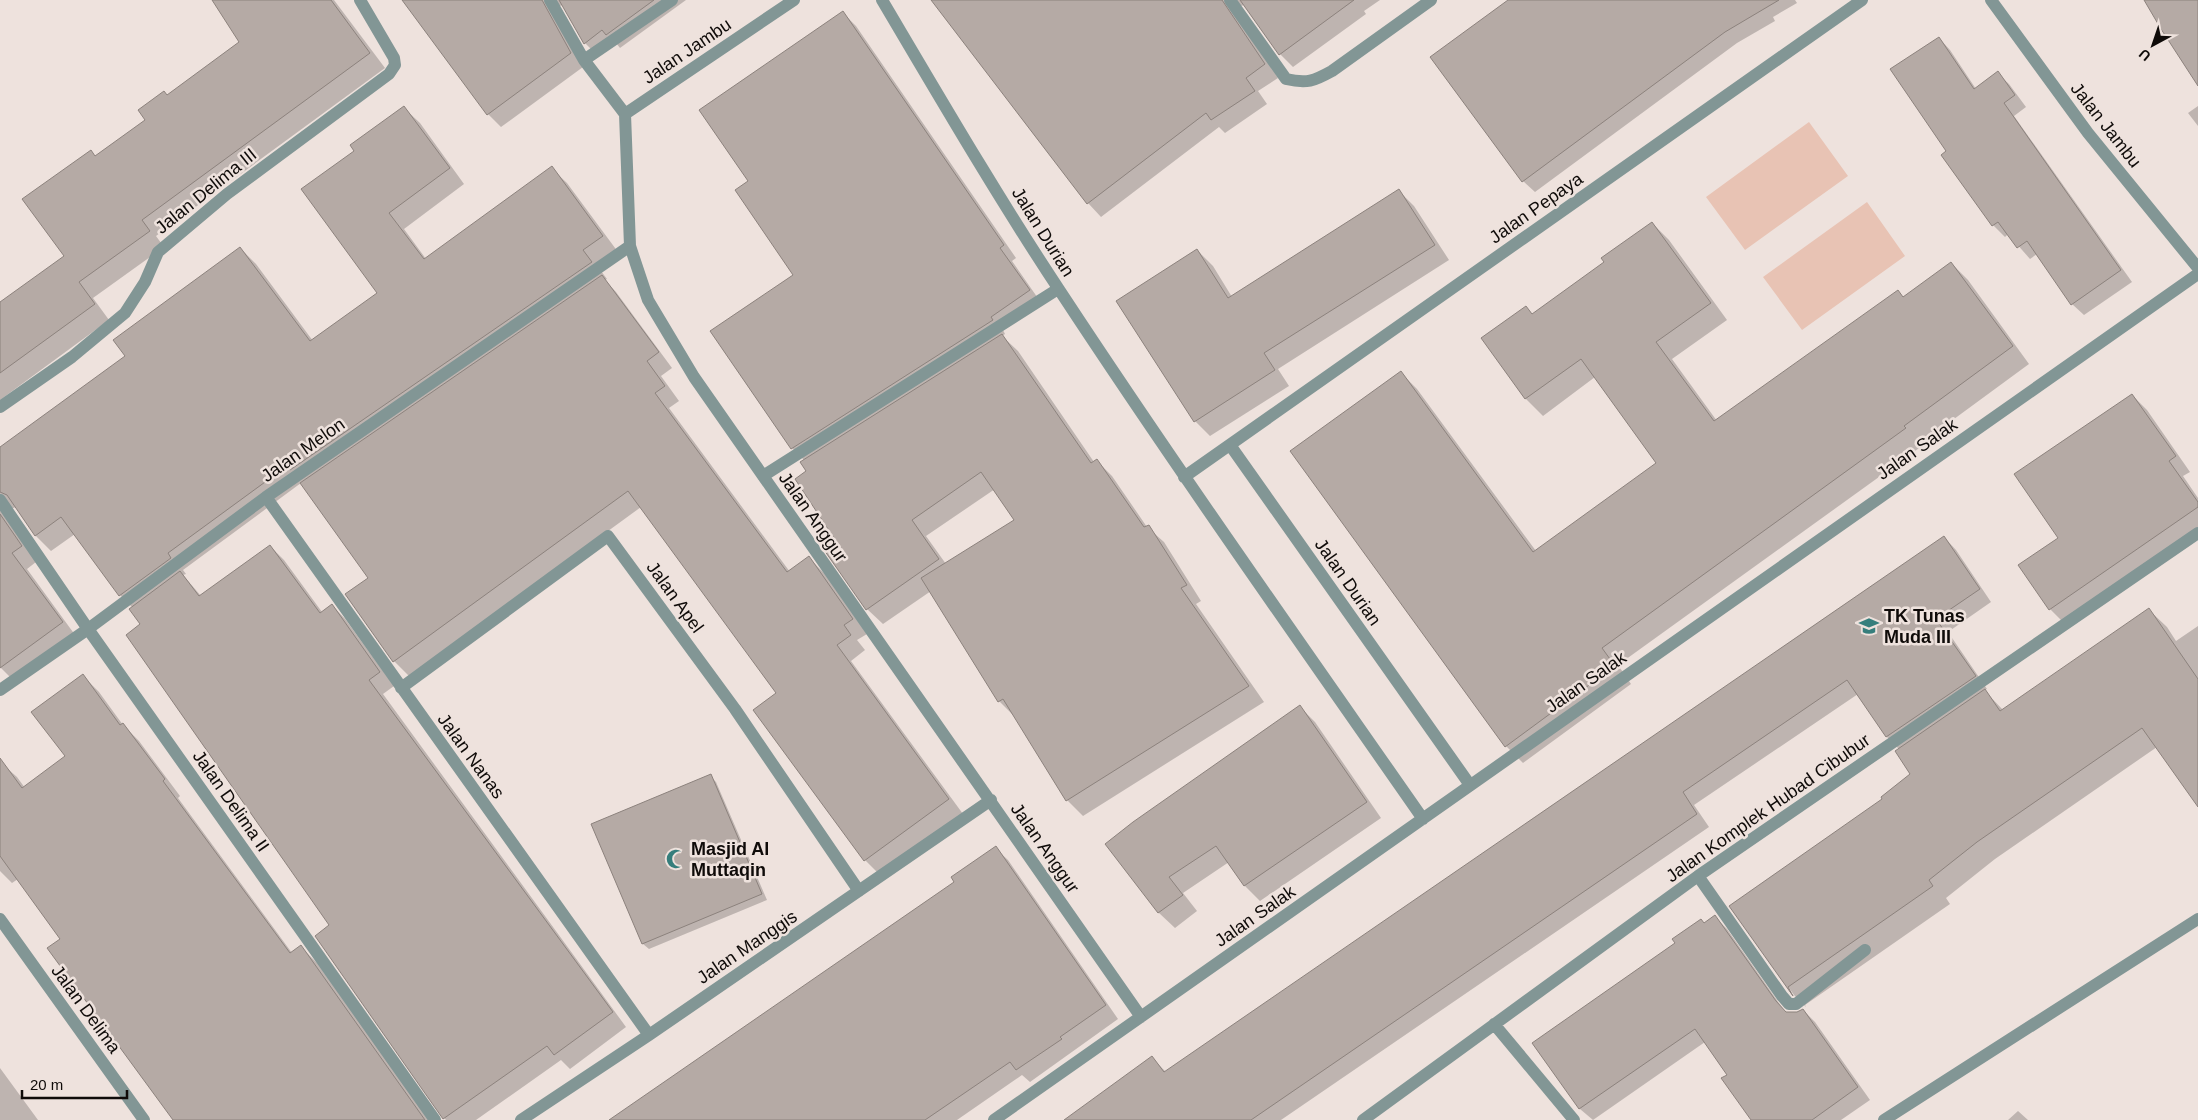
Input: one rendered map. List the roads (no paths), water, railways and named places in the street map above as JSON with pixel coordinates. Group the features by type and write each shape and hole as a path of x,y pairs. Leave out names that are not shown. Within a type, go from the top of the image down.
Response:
{"street":[{"name":"Jalan Delima III","path":"0,407 72,357 125,312 145,282 158,252 227,194 389,74 394,65 394,58 360,0"},
{"path":"550,0 584,60 624,114"},
{"path":"584,60 672,0"},
{"name":"Jalan Jambu","path":"624,114 794,0"},
{"name":"Jalan Durian","path":"882,0 978,162 1058,289 1184,477 1423,819"},
{"path":"1230,0 1286,79 1299,82 1316,81 1430,0"},
{"name":"Jalan Pepaya","path":"1230,445 1862,0"},
{"name":"Jalan Jambu","path":"1991,0 2088,133 2198,268"},
{"name":"Jalan Anggur","path":"624,114 630,246 648,300 694,377 1141,1017"},
{"name":"Jalan Melon","path":"0,690 88,629 266,497 630,246"},
{"name":"Jalan Salak","path":"994,1120 2198,274"},
{"path":"763,476 1058,289"},
{"path":"1184,477 1230,445"},
{"name":"Jalan Durian","path":"1230,445 1470,785"},
{"name":"Jalan Nanas","path":"266,497 649,1035"},
{"name":"Jalan Delima II","path":"0,500 88,629 435,1120"},
{"name":"Jalan Komplek Hubad Cibubur","path":"1363,1120 1698,876 2198,533"},
{"name":"Jalan Apel","path":"401,688 608,536 735,709 859,892"},
{"name":"Jalan Manggis","path":"521,1120 649,1035 991,800"},
{"path":"1698,876 1782,996 1790,1004 1793,1005 1798,1002 1865,950"},
{"name":"Jalan Delima","path":"0,919 144,1120"},
{"path":"1884,1120 2198,919"},
{"path":"1494,1024 1574,1120"}],"place":[{"name":"TK Tunas Muda III","path":"1869,626"},
{"name":"Masjid Al Muttaqin","path":"676,859"}]}
